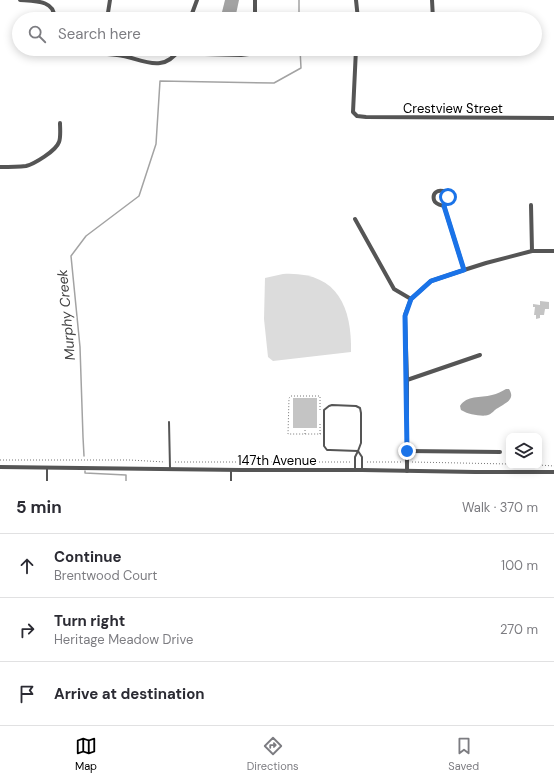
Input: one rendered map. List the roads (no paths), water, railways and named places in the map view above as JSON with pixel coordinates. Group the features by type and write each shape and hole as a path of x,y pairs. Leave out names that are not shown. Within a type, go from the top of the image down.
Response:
{"street":[{"path":"20,0 40,1 52,7 54,12"},
{"path":"108,12 110,0"},
{"path":"193,12 197,0"},
{"path":"255,0 255,12"},
{"path":"356,0 357,12"},
{"path":"432,0 433,12"},
{"path":"128,56 142,62 160,63 168,61 175,56"},
{"name":"Crestview Street","path":"356,56 353,112 357,116 554,118"},
{"path":"0,167 27,165 50,152 59,142 60,123"},
{"path":"531,205 532,251"},
{"path":"444,206 464,270"},
{"path":"355,219 394,289 411,299"},
{"path":"408,471 405,316 411,299 431,281 486,263 532,251 554,251"},
{"path":"407,380 480,355"},
{"path":"407,451 500,452"},
{"name":"147th Avenue","path":"0,467 554,472"}],"lane":[{"path":"355,470 355,457 358,451 361,443 361,410 358,406 332,405 326,407 324,413 324,446 327,450 358,451 362,456 362,470"},
{"path":"169,422 170,468"},
{"path":"47,481 48,467"},
{"path":"230,470 231,481"}],"waterway":[{"name":"Murphy Creek","path":"299,0 299,12"},
{"name":"Murphy Creek","path":"84,456 80,347 71,256 86,236 139,196 156,144 160,81 274,83 301,68 300,56"},
{"name":"Murphy Creek","path":"85,471 85,473 126,475 126,481"}]}
